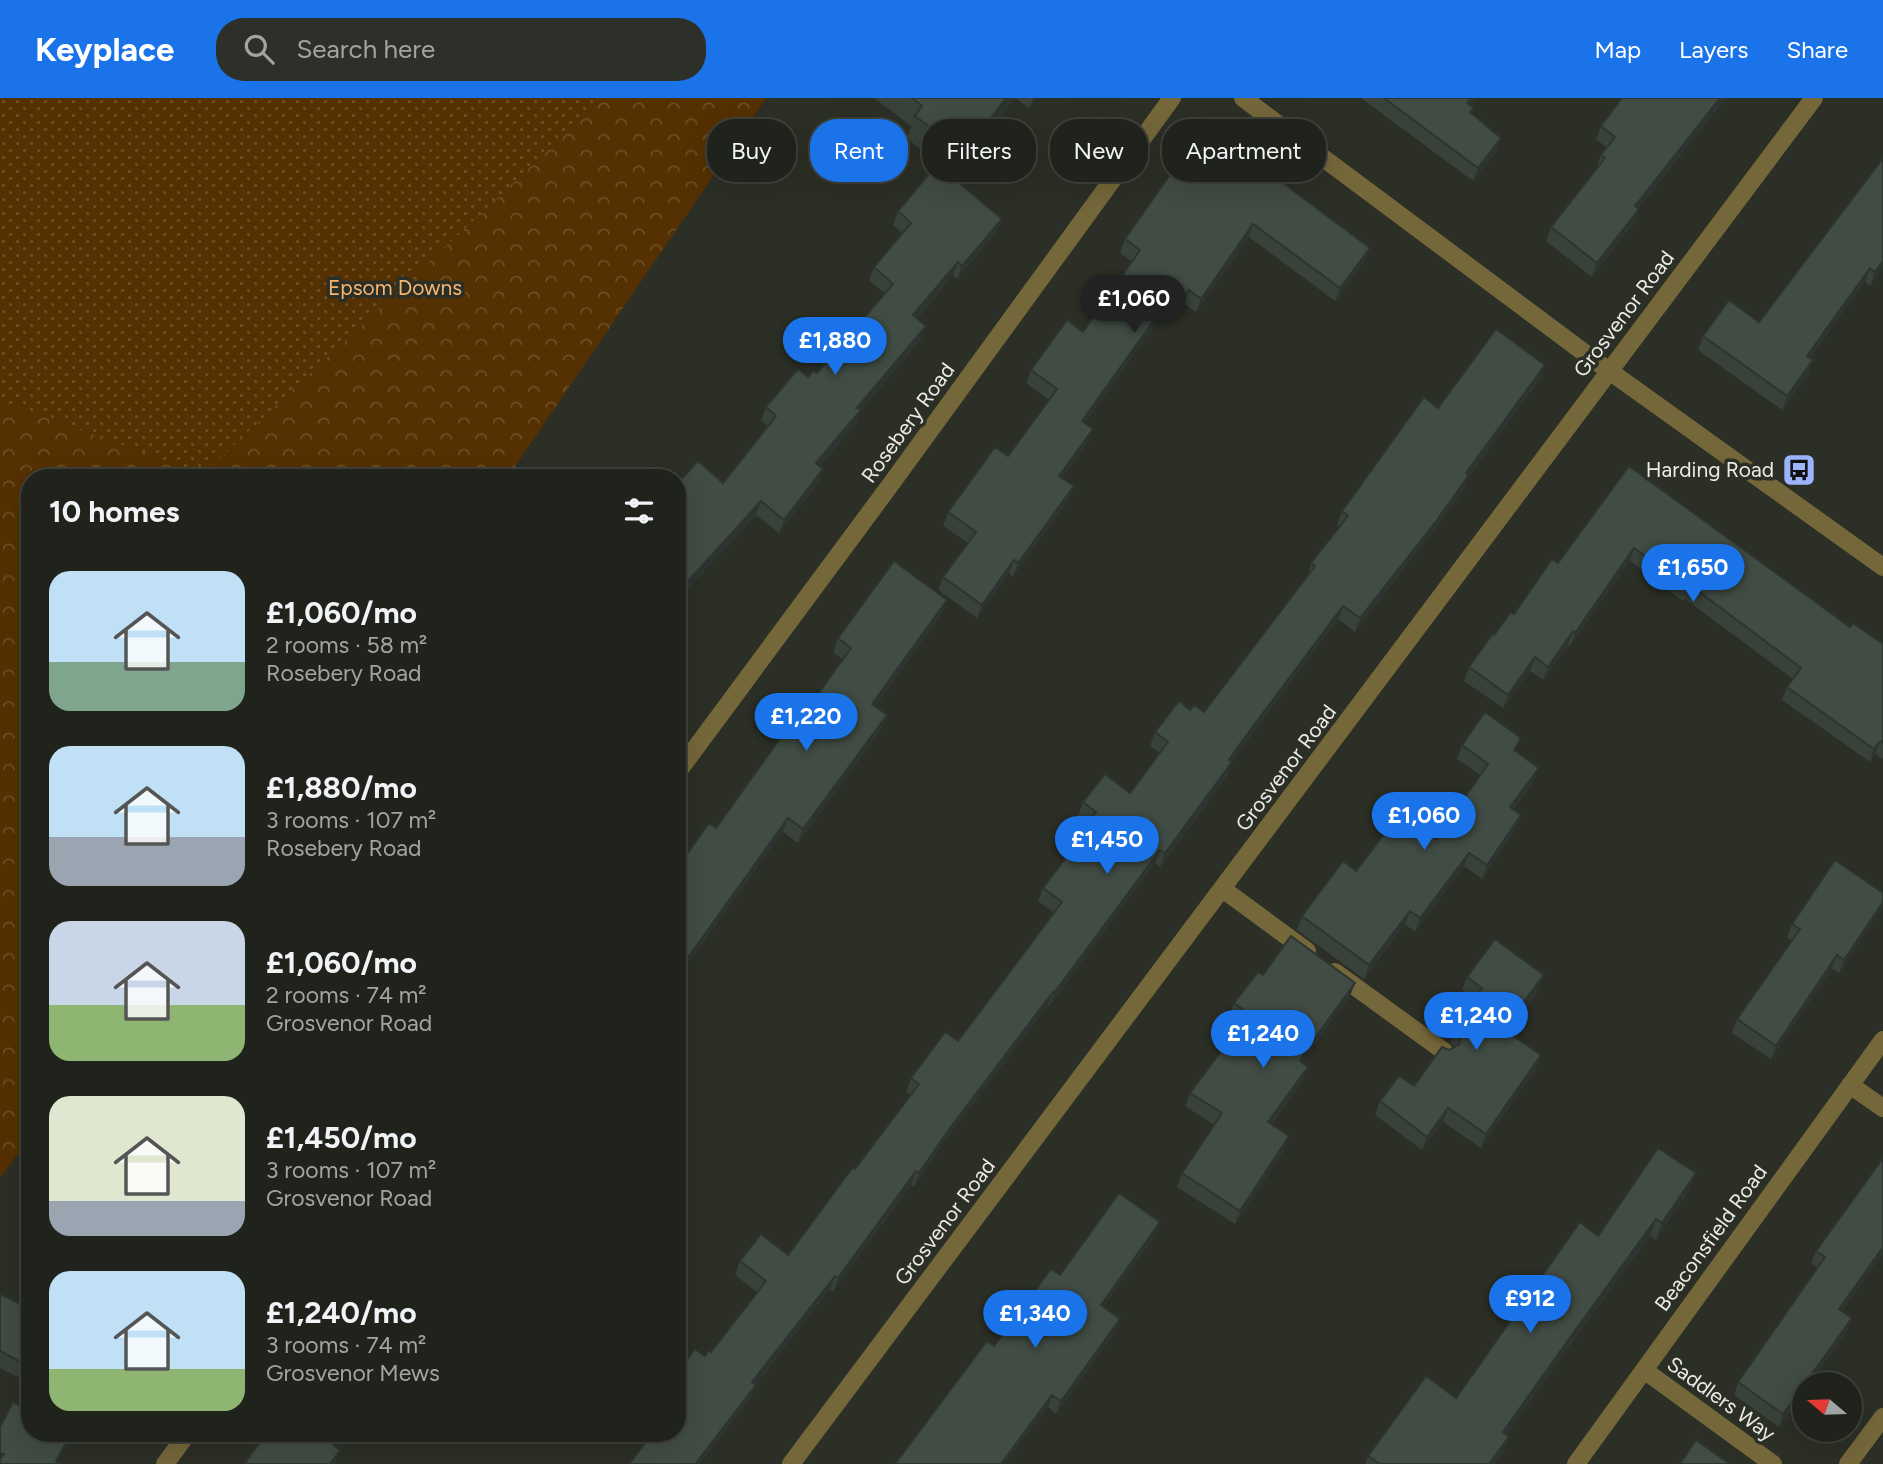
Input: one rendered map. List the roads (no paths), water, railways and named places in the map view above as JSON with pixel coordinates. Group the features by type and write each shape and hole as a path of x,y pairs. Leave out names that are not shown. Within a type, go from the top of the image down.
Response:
{"street":[{"name":"Rosebery Road","path":"686,761 1172,98"},
{"path":"1243,98 1610,370 1883,567"},
{"name":"Grosvenor Road","path":"791,1464 1224,890 1814,98"},
{"path":"1224,890 1445,1052"},
{"name":"Beaconsfield Road","path":"1576,1464 1883,1040"},
{"path":"1850,1085 1883,1108"},
{"name":"Saddlers Way","path":"1644,1370 1773,1464"},
{"path":"1848,1464 1883,1417"},
{"path":"165,1464 181,1442"}],"place":[{"name":"Harding Road","path":"1799,470"}],"park label":[{"name":"Epsom Downs","path":"395,288"}]}
